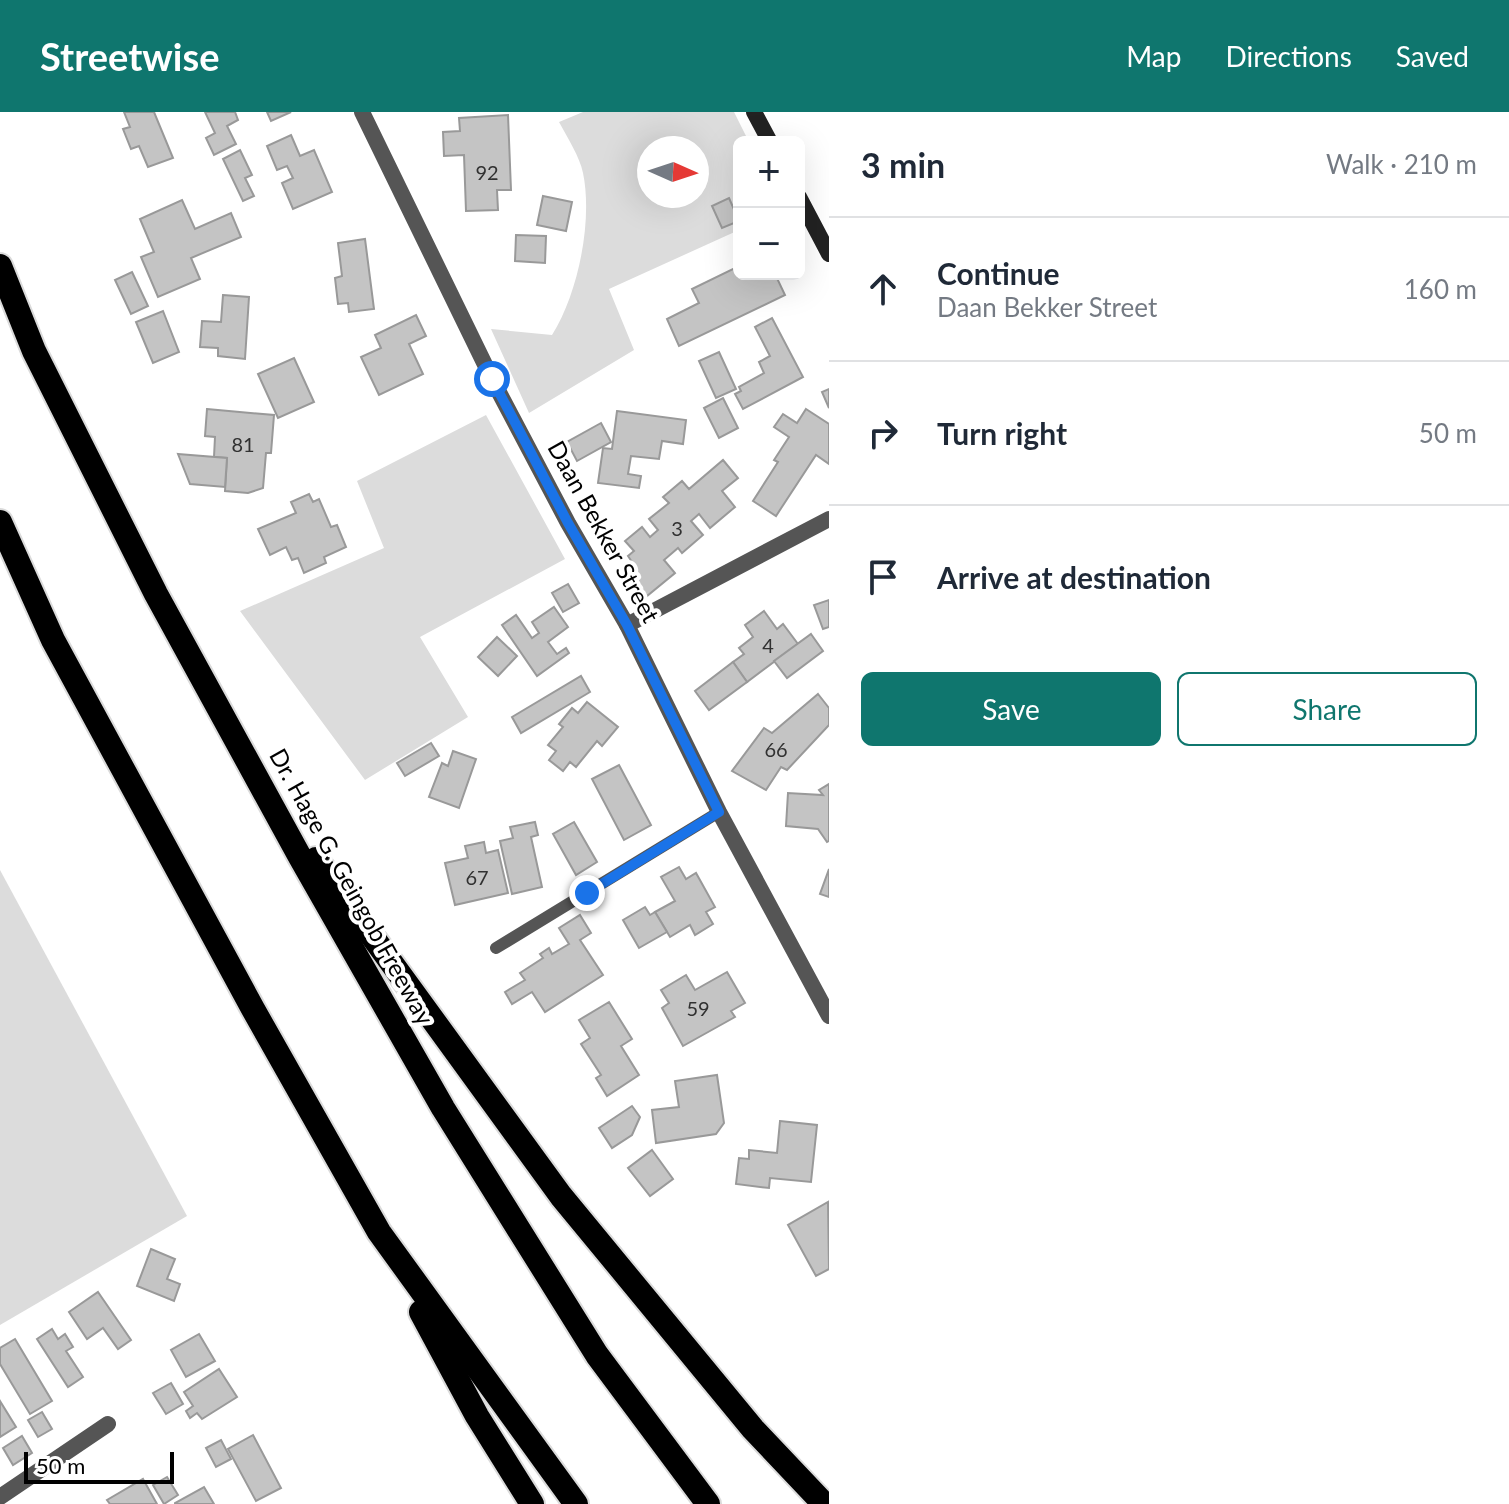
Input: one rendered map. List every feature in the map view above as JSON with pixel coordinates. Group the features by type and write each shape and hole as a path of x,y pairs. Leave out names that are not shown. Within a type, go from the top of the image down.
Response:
{"highway":[{"name":"Dr. Hage G. Geingob Freeway","path":"0,266 34,351 156,594 443,1108 597,1355 708,1504"},
{"path":"0,522 53,640 477,1416 532,1504"},
{"path":"254,773 561,1196 753,1429 824,1504"},
{"path":"379,1232 576,1504"}],"street":[{"name":"Daan Bekker Street","path":"362,112 492,379 568,523 627,625 719,812 829,1016"},
{"path":"754,112 767,136"},
{"path":"805,208 829,254"},
{"path":"627,625 829,519"},
{"path":"0,1497 108,1424"}],"lane":[{"path":"496,948 719,812"}],"shaded area":[{"path":"583,112 734,112 746,136 733,136 733,233 609,289 634,350 529,413 491,329 552,335 561,318 581,257 586,213 583,173 559,122"},
{"path":"486,415 565,559 420,637 468,717 365,780 240,611 384,548 357,481"},
{"path":"0,870 187,1216 0,1325"}],"building":[{"path":"124,112 154,112 173,158 148,167 139,146 131,149 123,129 130,127"},
{"path":"205,112 235,112 238,120 227,126 236,144 214,155 206,138 215,133"},
{"path":"267,112 291,112 271,121"},
{"path":"508,115 511,190 497,190 498,210 466,211 464,155 444,156 443,132 460,131 459,118"},
{"path":"291,135 300,156 314,150 332,192 293,209 282,183 293,178 287,166 277,170 267,146"},
{"path":"240,150 252,175 245,178 254,196 243,201 223,159"},
{"path":"543,196 572,202 566,231 537,225"},
{"path":"729,198 733,207 733,223 722,228 712,206"},
{"path":"182,200 195,229 231,213 241,237 191,258 200,279 158,297 141,257 154,252 140,219"},
{"path":"516,235 546,236 545,263 515,261"},
{"path":"365,239 374,309 349,312 348,303 338,304 335,278 342,276 338,243"},
{"path":"733,269 733,280 778,280 785,295 679,346 667,319 699,303 692,289"},
{"path":"132,272 148,306 131,314 115,280"},
{"path":"223,295 249,297 245,359 218,356 218,348 200,347 202,321 221,322"},
{"path":"163,311 179,352 153,363 136,322"},
{"path":"416,315 426,336 409,344 423,374 379,395 361,357 381,348 375,335"},
{"path":"772,318 803,377 743,409 735,394 741,391 739,387 764,373 759,362 770,356 755,327"},
{"path":"719,352 736,389 716,398 699,361"},
{"path":"294,358 314,402 278,418 258,374"},
{"path":"829,389 829,408 822,392"},
{"path":"723,398 738,428 719,438 704,408"},
{"path":"207,409 274,415 271,453 266,453 263,488 248,493 225,491 227,458 214,457 215,437 205,436"},
{"path":"806,409 829,424 829,464 816,455 776,516 753,501 778,462 774,460 789,437 774,427 783,414 797,423"},
{"path":"617,411 686,420 683,444 662,441 659,459 631,456 628,474 641,476 639,488 598,483 603,448 612,449"},
{"path":"601,423 611,442 577,461 567,442"},
{"path":"178,454 227,458 225,487 190,484"},
{"path":"723,460 738,478 722,491 735,507 710,528 699,514 691,521 703,535 682,553 678,548 664,560 675,573 647,596 625,568 632,562 628,556 634,551 625,541 642,527 650,537 658,530 649,519 669,503 663,497 682,481 689,489"},
{"path":"309,494 313,502 319,499 331,527 337,525 346,547 324,557 326,563 304,573 298,558 292,560 286,547 270,555 258,529 296,513 291,502"},
{"path":"568,584 579,603 563,612 552,593"},
{"path":"829,600 829,627 823,629 814,605"},
{"path":"554,607 568,627 548,642 557,654 566,648 569,653 537,676 502,625 516,615 532,638 539,633 532,622"},
{"path":"764,611 777,629 783,624 798,644 747,682 733,662 744,654 739,648 753,637 745,625"},
{"path":"811,634 823,651 787,678 774,661"},
{"path":"497,637 517,656 498,676 478,657"},
{"path":"733,662 747,682 709,710 695,691"},
{"path":"581,676 590,692 521,733 512,717"},
{"path":"818,694 829,708 829,725 787,770 781,767 766,790 732,771 764,728 772,733"},
{"path":"587,702 618,727 602,746 597,741 576,767 570,762 563,771 549,760 556,751 548,745 563,727 559,724 572,708 578,713"},
{"path":"431,743 439,756 405,776 397,763"},
{"path":"453,751 476,759 459,808 429,797 442,763 448,766"},
{"path":"619,765 651,825 624,840 592,779"},
{"path":"829,784 829,841 818,829 786,826 788,793 823,795 819,790"},
{"path":"535,822 538,835 531,837 542,887 512,894 500,841 513,838 510,827"},
{"path":"574,822 597,862 576,875 553,834"},
{"path":"484,842 486,853 498,850 508,893 455,905 445,863 468,858 465,846"},
{"path":"679,867 686,879 696,873 715,907 706,912 713,924 695,935 690,925 670,937 655,912 675,901 661,877"},
{"path":"829,869 829,897 820,894"},
{"path":"645,907 650,915 655,912 667,932 639,948 623,920"},
{"path":"580,915 591,933 580,940 603,975 545,1012 532,992 512,1004 505,992 525,980 520,973 543,958 540,954 549,948 552,954 569,944 559,928"},
{"path":"727,972 745,1003 731,1011 735,1017 683,1046 662,1008 669,1003 661,990 686,975 695,990"},
{"path":"609,1002 632,1039 621,1046 639,1075 607,1096 596,1078 601,1075 581,1044 590,1038 579,1020"},
{"path":"717,1075 724,1123 716,1134 656,1143 652,1110 679,1107 675,1081"},
{"path":"632,1106 640,1117 632,1135 612,1148 599,1128"},
{"path":"780,1121 817,1125 811,1182 770,1178 769,1188 736,1184 739,1158 749,1159 749,1150 777,1153"},
{"path":"652,1150 673,1179 650,1196 628,1168"},
{"path":"828,1202 829,1269 816,1276 788,1225"},
{"path":"151,1249 175,1259 167,1279 180,1284 174,1301 137,1286"},
{"path":"98,1292 131,1340 118,1349 103,1328 87,1339 69,1312"},
{"path":"52,1329 58,1339 65,1334 73,1347 66,1351 83,1377 68,1387 37,1339"},
{"path":"199,1334 215,1361 186,1377 171,1350"},
{"path":"15,1339 52,1401 30,1414 0,1364 0,1348"},
{"path":"219,1369 237,1397 202,1419 197,1413 190,1418 186,1411 193,1406 184,1392"},
{"path":"171,1383 183,1404 166,1414 153,1393"},
{"path":"0,1401 16,1427 0,1437"},
{"path":"42,1412 52,1429 38,1437 28,1420"},
{"path":"253,1435 281,1488 256,1501 228,1449"},
{"path":"22,1436 32,1453 13,1465 3,1448"},
{"path":"221,1440 231,1459 216,1467 206,1448"},
{"path":"167,1477 178,1495 164,1504 153,1485"},
{"path":"143,1479 157,1504 110,1504 107,1500"},
{"path":"204,1487 214,1504 175,1504 175,1503"}],"route":[{"path":"492,379 568,523 627,625 719,812 587,893"}]}
